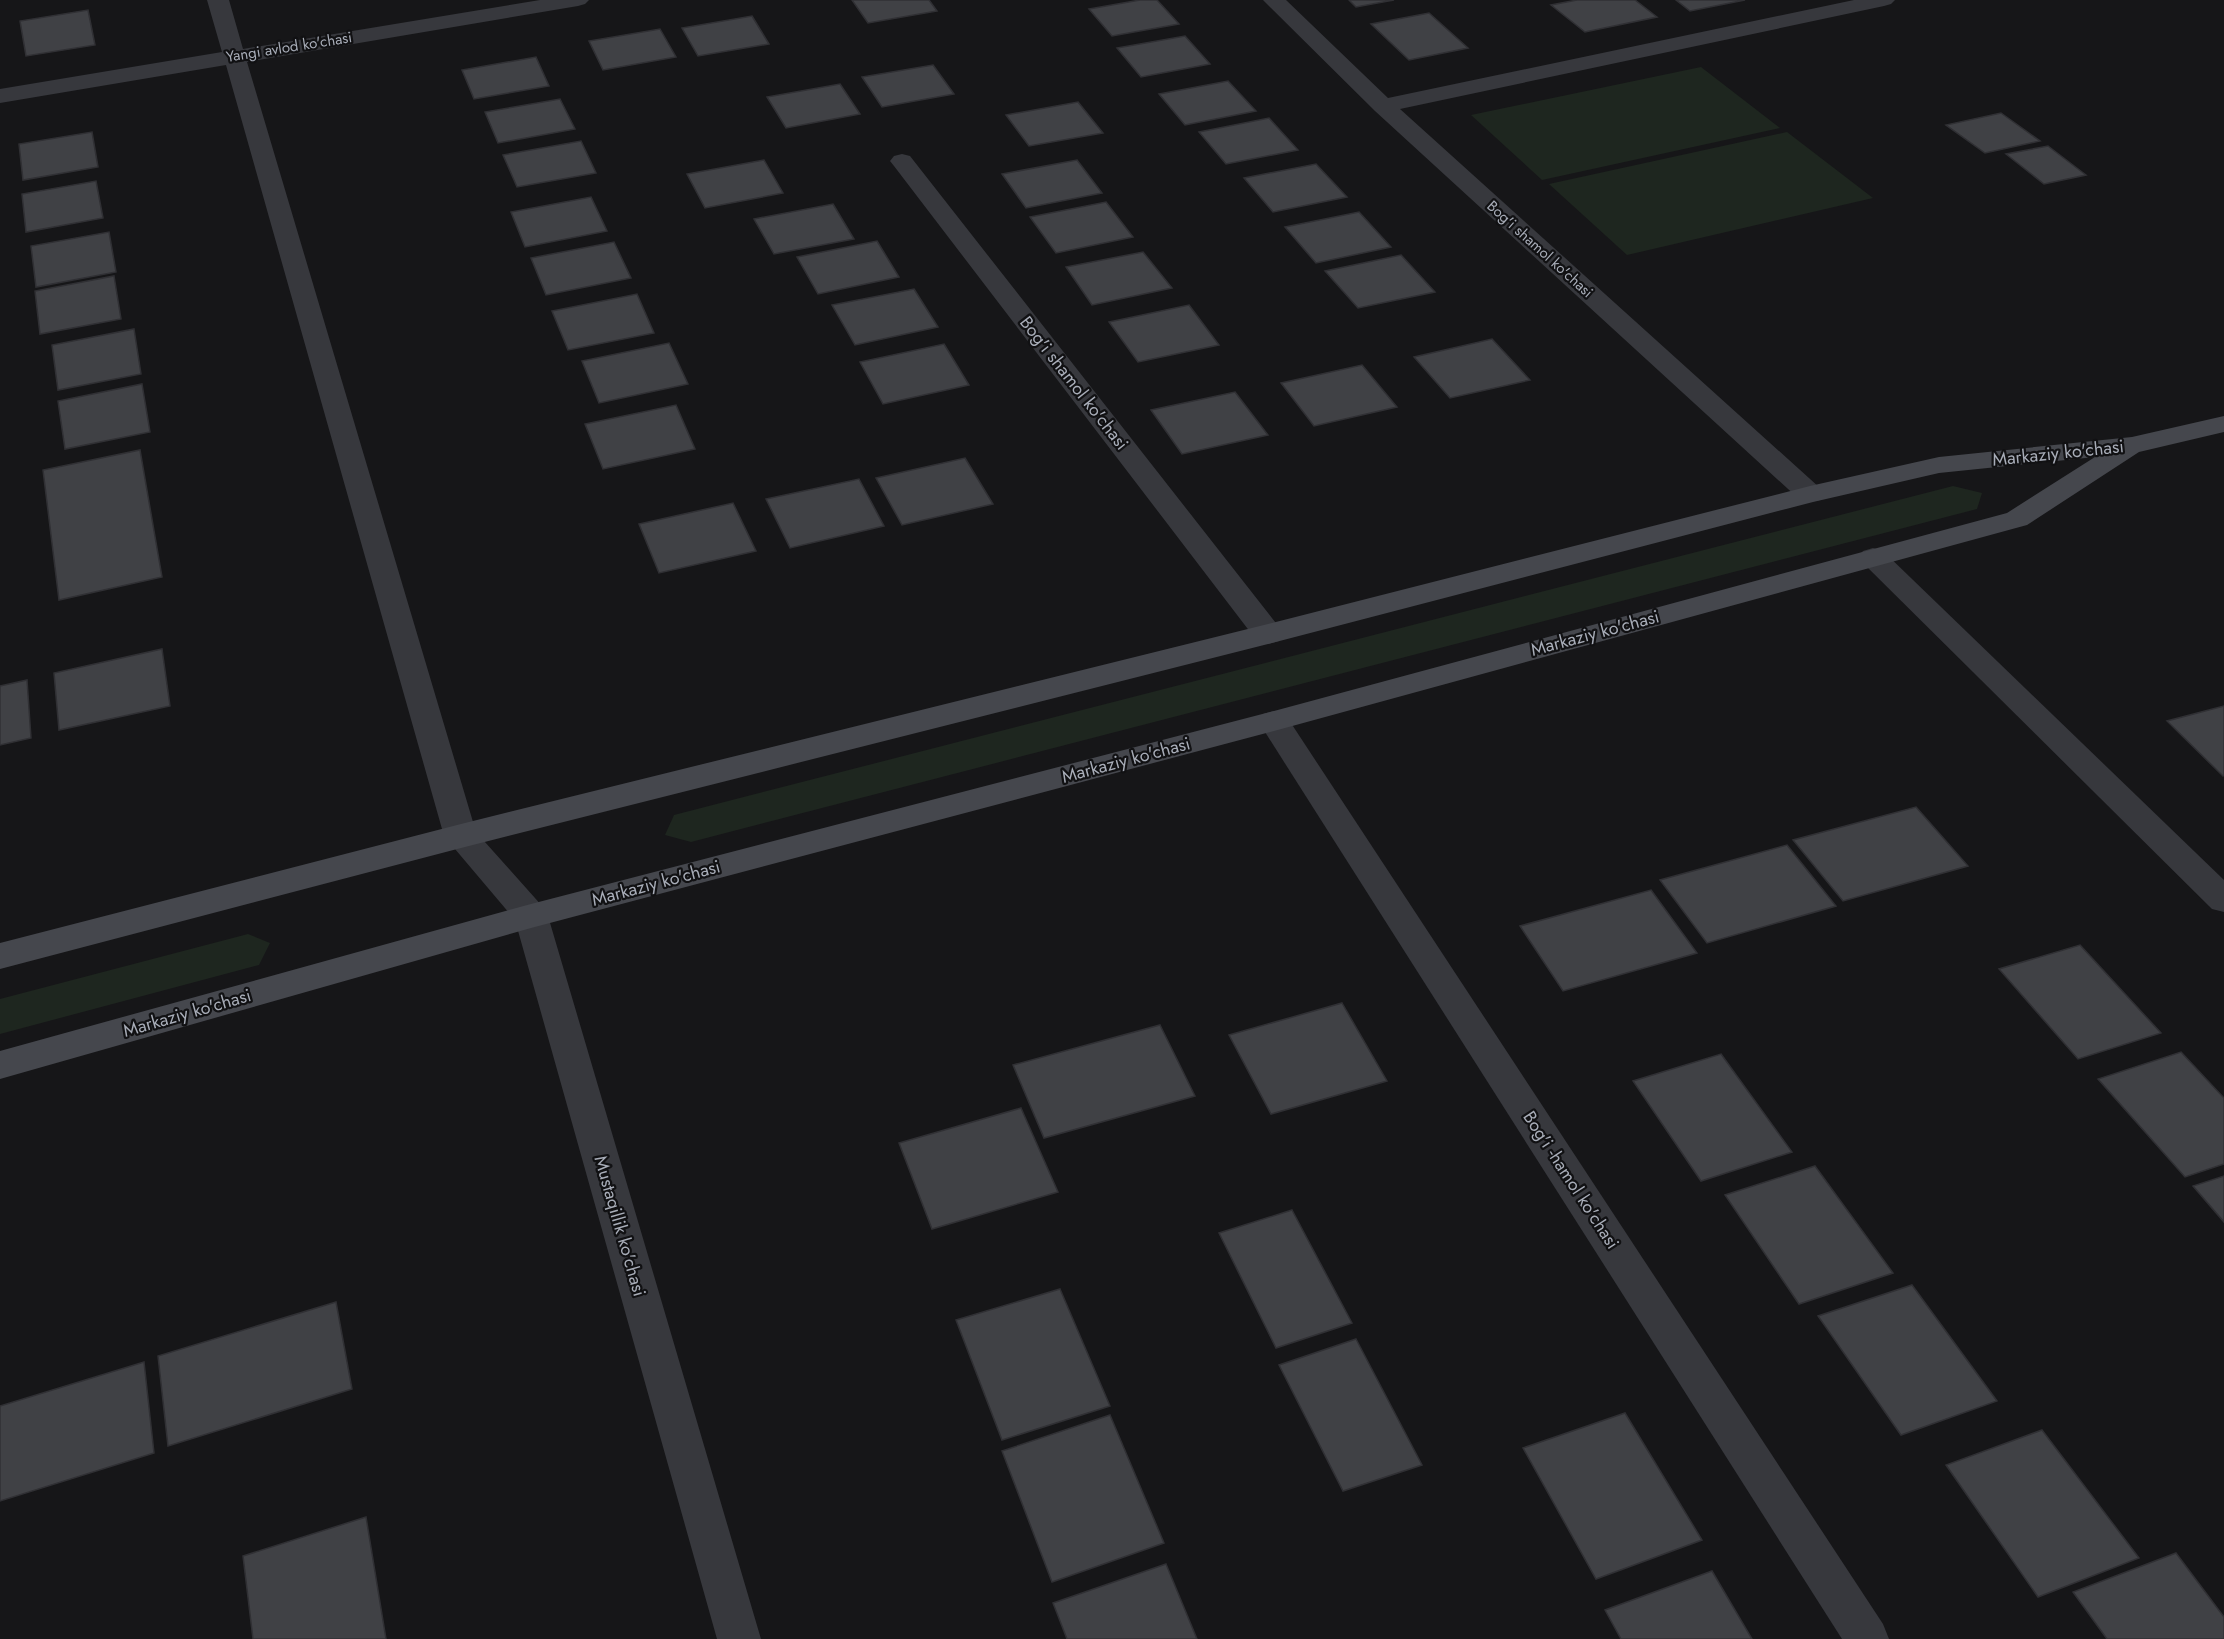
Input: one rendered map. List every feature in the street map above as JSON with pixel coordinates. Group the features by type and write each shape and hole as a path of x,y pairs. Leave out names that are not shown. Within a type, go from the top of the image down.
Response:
{"street":[{"path":"218,0 461,836"},
{"name":"Yangi avlod ko'chasi","path":"0,96 578,0"},
{"name":"Bog'i shamol ko'chasi","path":"1274,0 1383,106 1810,494"},
{"path":"1383,106 1884,0"},
{"name":"Bog'i shamol ko'chasi","path":"902,161 1268,634"},
{"path":"2132,446 2224,424"},
{"name":"Markaziy ko'chasi","path":"0,956 461,836 1268,634 1810,494 1939,465 2132,446"},
{"name":"Markaziy ko'chasi","path":"0,1065 531,916 1274,721 2018,519 2132,446"},
{"path":"1873,557 2224,900"},
{"name":"Bog'i -hamol ko'chasi","path":"1274,721 1867,1639"},
{"name":"Mustaqillik ko'chasi","path":"461,836 531,916 739,1639"}],"shaded area":[{"path":"1701,67 1780,128 1542,180 1471,115"},
{"path":"1787,132 1873,198 1627,255 1549,184"},
{"path":"1953,486 1982,493 1977,509 691,842 665,835 674,815"},
{"path":"248,934 270,943 259,965 0,1034 0,999"}],"building":[{"path":"852,0 929,0 937,11 868,23"},
{"path":"1140,0 1157,0 1179,24 1112,36 1089,9"},
{"path":"1349,0 1394,0 1356,7"},
{"path":"1577,0 1635,0 1657,17 1585,32 1551,5"},
{"path":"1676,0 1745,0 1690,11"},
{"path":"88,10 95,45 26,56 20,21"},
{"path":"1429,13 1468,48 1409,60 1371,24"},
{"path":"752,16 769,44 698,56 682,28"},
{"path":"660,29 676,57 603,70 589,41"},
{"path":"1185,36 1210,64 1141,77 1117,48"},
{"path":"536,57 549,86 474,99 462,70"},
{"path":"933,65 954,94 882,107 862,77"},
{"path":"1228,81 1256,111 1185,125 1159,94"},
{"path":"840,84 860,114 786,128 767,97"},
{"path":"560,99 575,129 498,143 485,112"},
{"path":"1078,102 1103,133 1029,146 1006,115"},
{"path":"2001,113 2040,141 1985,153 1946,125"},
{"path":"1269,118 1298,150 1226,164 1199,132"},
{"path":"92,132 98,167 23,180 19,144"},
{"path":"581,141 596,173 517,187 503,155"},
{"path":"2048,146 2086,175 2044,184 2006,154"},
{"path":"764,160 783,193 705,208 687,174"},
{"path":"1077,160 1102,193 1026,208 1002,174"},
{"path":"1316,164 1347,197 1273,212 1244,178"},
{"path":"96,181 103,218 26,232 22,194"},
{"path":"591,197 607,231 525,247 511,212"},
{"path":"1106,202 1133,237 1056,253 1030,217"},
{"path":"833,204 854,239 774,254 754,219"},
{"path":"1359,212 1391,247 1316,263 1285,227"},
{"path":"109,232 116,272 36,287 31,246"},
{"path":"877,241 899,277 818,294 797,257"},
{"path":"614,242 631,278 546,295 531,258"},
{"path":"1143,252 1172,288 1092,305 1066,267"},
{"path":"1401,255 1435,292 1358,308 1325,271"},
{"path":"114,276 121,319 40,334 35,291"},
{"path":"914,289 938,327 855,345 832,305"},
{"path":"637,294 654,333 568,350 552,311"},
{"path":"1189,305 1219,345 1138,362 1109,322"},
{"path":"134,329 141,374 58,390 52,345"},
{"path":"1492,339 1530,380 1450,398 1414,357"},
{"path":"669,343 688,384 599,403 582,361"},
{"path":"944,344 969,385 883,404 860,362"},
{"path":"1362,365 1397,407 1314,426 1281,383"},
{"path":"142,384 150,432 65,449 58,401"},
{"path":"1235,392 1268,435 1182,454 1151,410"},
{"path":"676,405 695,449 603,469 585,424"},
{"path":"140,450 162,577 59,600 43,470"},
{"path":"965,458 993,504 902,525 876,478"},
{"path":"859,479 884,526 790,548 766,499"},
{"path":"733,503 756,551 659,573 639,524"},
{"path":"162,649 170,706 59,730 54,673"},
{"path":"27,680 31,738 0,745 0,686"},
{"path":"2224,706 2224,775 2223,776 2167,721"},
{"path":"1916,807 1968,866 1843,901 1793,840"},
{"path":"1787,845 1836,906 1707,943 1660,880"},
{"path":"1651,890 1697,953 1563,991 1520,926"},
{"path":"2080,945 2161,1033 2078,1059 1999,969"},
{"path":"1342,1003 1387,1081 1271,1114 1229,1035"},
{"path":"1160,1025 1195,1096 1044,1138 1013,1065"},
{"path":"2181,1052 2224,1098 2224,1164 2185,1177 2098,1079"},
{"path":"1721,1054 1792,1152 1701,1181 1633,1081"},
{"path":"1021,1108 1058,1192 932,1229 899,1143"},
{"path":"1815,1166 1893,1273 1799,1304 1725,1195"},
{"path":"2224,1176 2224,1222 2193,1186"},
{"path":"1292,1210 1352,1323 1276,1348 1219,1233"},
{"path":"1912,1285 1997,1401 1901,1435 1818,1316"},
{"path":"1060,1289 1110,1406 1002,1440 956,1320"},
{"path":"336,1302 352,1389 168,1446 158,1356"},
{"path":"1356,1339 1422,1465 1343,1491 1279,1365"},
{"path":"144,1362 154,1453 0,1501 0,1406"},
{"path":"1625,1413 1702,1540 1596,1579 1523,1448"},
{"path":"1110,1415 1164,1543 1052,1582 1002,1451"},
{"path":"2042,1430 2139,1558 2038,1597 1946,1465"},
{"path":"366,1517 386,1639 253,1639 243,1556"},
{"path":"2176,1553 2224,1617 2224,1639 2107,1639 2073,1592"},
{"path":"1166,1564 1197,1639 1067,1639 1053,1603"},
{"path":"1712,1571 1752,1639 1621,1639 1605,1610"}]}
